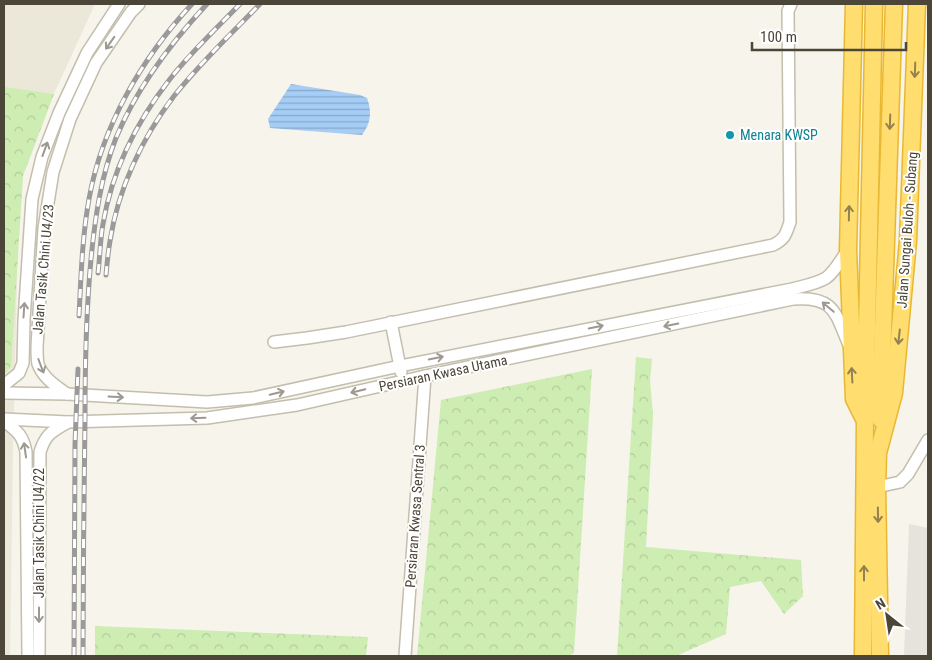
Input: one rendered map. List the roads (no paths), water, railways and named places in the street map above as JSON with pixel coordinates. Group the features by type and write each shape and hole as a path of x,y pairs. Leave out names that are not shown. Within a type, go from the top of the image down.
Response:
{"highway":[{"path":"854,4 848,250 854,399 865,421"},
{"path":"863,656 865,421 874,4"},
{"name":"Jalan Sungai Buloh - Subang","path":"880,656 877,487 894,4"},
{"name":"Jalan Sungai Buloh - Subang","path":"878,453 894,393 908,241 917,4"}],"street":[{"name":"Jalan Tasik Chini U4/23","path":"4,385 19,373 23,363 32,199 42,157 59,113 87,52 119,4"},
{"name":"Jalan Tasik Chini U4/23","path":"67,394 52,383 38,363 37,347 44,228 53,172 70,119 96,63 131,12 139,4"},
{"path":"274,342 307,338 391,322 773,245 781,241 787,234 790,222 788,10 791,4"},
{"name":"Persiaran Kwasa Utama","path":"4,393 67,394 207,402 253,398 400,366 792,289 815,283 827,277 848,250"},
{"name":"Persiaran Kwasa Utama","path":"4,420 68,422 207,418 297,405 425,376 793,299 807,298 819,300 829,306 834,311 851,349"},
{"path":"391,322 403,381"},
{"name":"Persiaran Kwasa Sentral 3","path":"405,656 425,376"},
{"name":"Jalan Tasik Chini U4/22","path":"4,420 17,431 24,441 26,452 28,656"},
{"name":"Jalan Tasik Chini U4/22","path":"39,656 40,452 44,440 52,431 68,422"},
{"path":"877,487 900,482 908,474 928,440"}],"water":[{"path":"291,84 360,95 367,98 370,117 365,131 362,135 270,128 268,119"}],"railway":[{"path":"79,316 82,258 89,199 104,145 114,119 141,70 192,4"},
{"path":"83,656 86,338 91,259 99,197 106,167 116,138 134,101 167,51 207,4"},
{"path":"98,273 102,230 107,204 127,147 158,95 178,69 240,4"},
{"path":"106,275 110,241 119,202 133,165 152,129 162,112 184,84 260,4"},
{"path":"74,656 75,444 78,369"}],"place":[{"name":"Menara KWSP","path":"730,135"}]}
